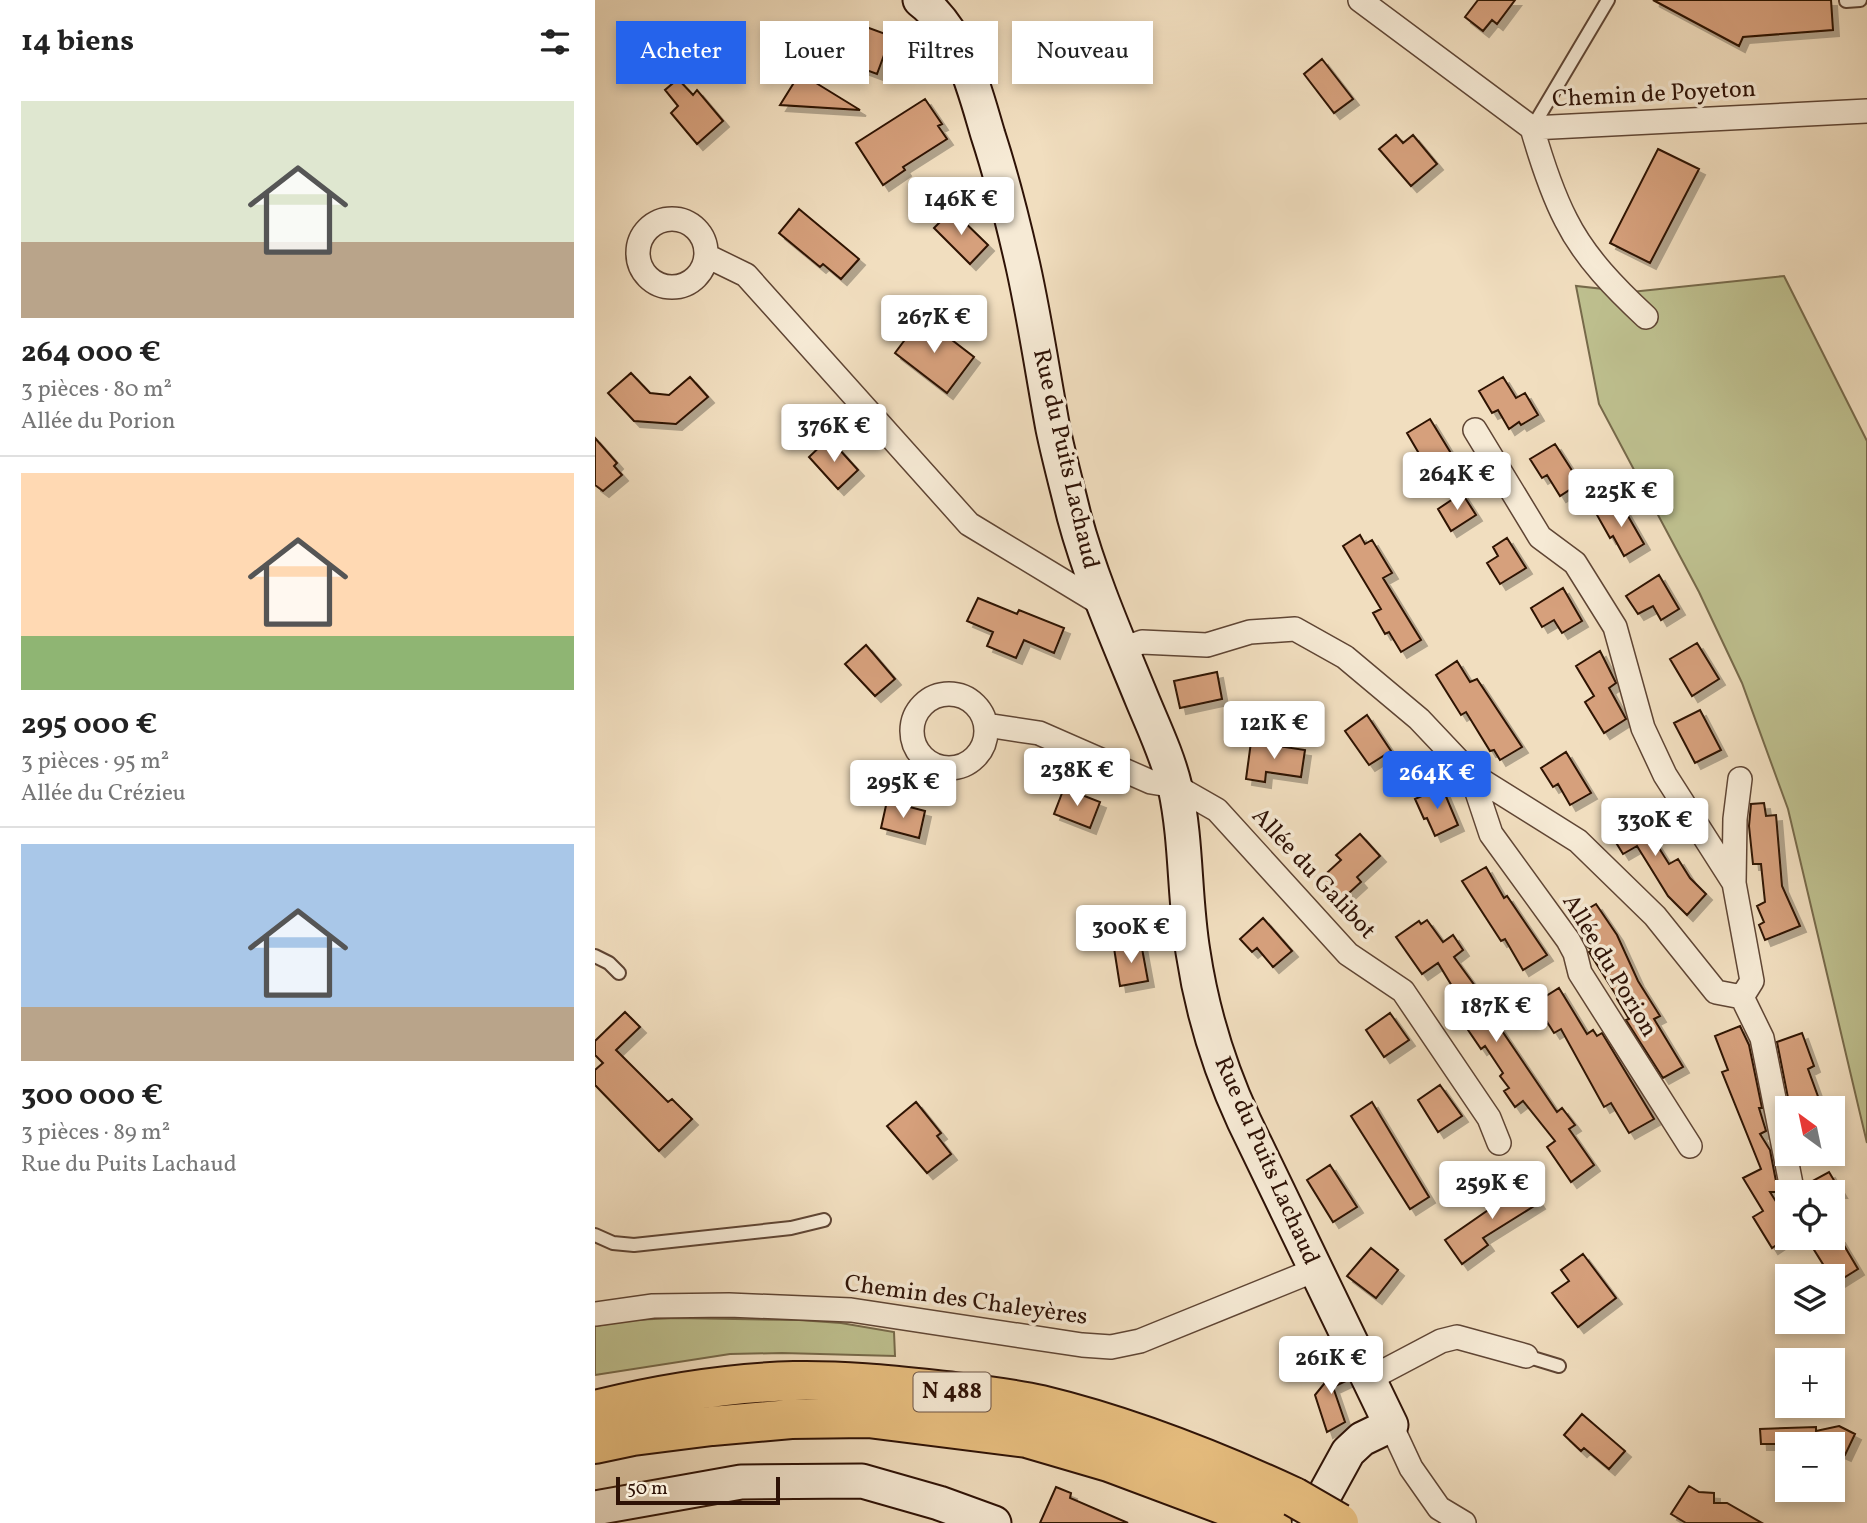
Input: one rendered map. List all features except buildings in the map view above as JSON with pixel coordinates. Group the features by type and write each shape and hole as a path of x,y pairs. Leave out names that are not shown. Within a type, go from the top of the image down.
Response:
{"highway":[{"name":"N 488","path":"595,1410 709,1388 793,1381 873,1383 1038,1405 1103,1422 1180,1448 1286,1516"},
{"name":"N 488","path":"595,1444 633,1436 712,1426 791,1419 868,1418 1027,1438 1286,1516 1339,1523"}],"street":[{"name":"Rue du Puits Lachaud","path":"920,0 947,29 956,44 983,118 1005,191 1024,269 1057,445 1075,517 1103,606 1175,786 1192,950 1211,1037 1225,1081 1391,1424"},
{"name":"Chemin de Poyeton","path":"1360,0 1531,128 1867,111"},
{"path":"1531,128 1566,221 1592,261 1616,289 1646,317"},
{"path":"707,256 746,275 969,524 1103,606"},
{"path":"1475,430 1540,537 1574,563 1615,627 1643,728 1665,775 1734,883"},
{"path":"1122,649 1142,642 1207,645 1250,632 1276,628 1295,629 1345,657 1419,719 1471,774 1578,841 1655,916 1716,992 1742,997"},
{"name":"Allée du Galibot","path":"986,725 1039,733 1151,782 1175,786 1217,810 1348,954 1403,991 1489,1118 1499,1143"},
{"name":"Allée du Porion","path":"1471,774 1491,834 1568,940 1575,953 1580,973 1690,1146"},
{"path":"1740,779 1735,819 1734,883 1752,981 1742,997"},
{"path":"1742,997 1762,1038 1790,1180"},
{"name":"Chemin des Chaleyères","path":"595,1314 653,1306 716,1305 851,1310 1036,1340 1111,1347 1140,1341 1315,1270"},
{"path":"1369,1380 1441,1341 1457,1337 1526,1356"},
{"path":"1286,1516 1362,1439 1391,1424 1411,1468 1439,1508 1464,1523"},
{"path":"595,1508 741,1482 862,1480 994,1523"}],"lane":[{"path":"1531,128 1608,0"},
{"path":"1846,1 1864,0"},
{"path":"595,956 609,963 619,973"},
{"path":"595,1234 613,1242 634,1245 791,1228 824,1220"},
{"path":"1526,1356 1559,1366"}],"green space":[{"path":"1784,276 1867,441 1867,1143 1788,809 1742,683 1699,592 1599,404 1576,286 1631,292"},
{"path":"632,1320 799,1320 841,1323 894,1332 895,1356 730,1354 595,1375 595,1326"}]}
